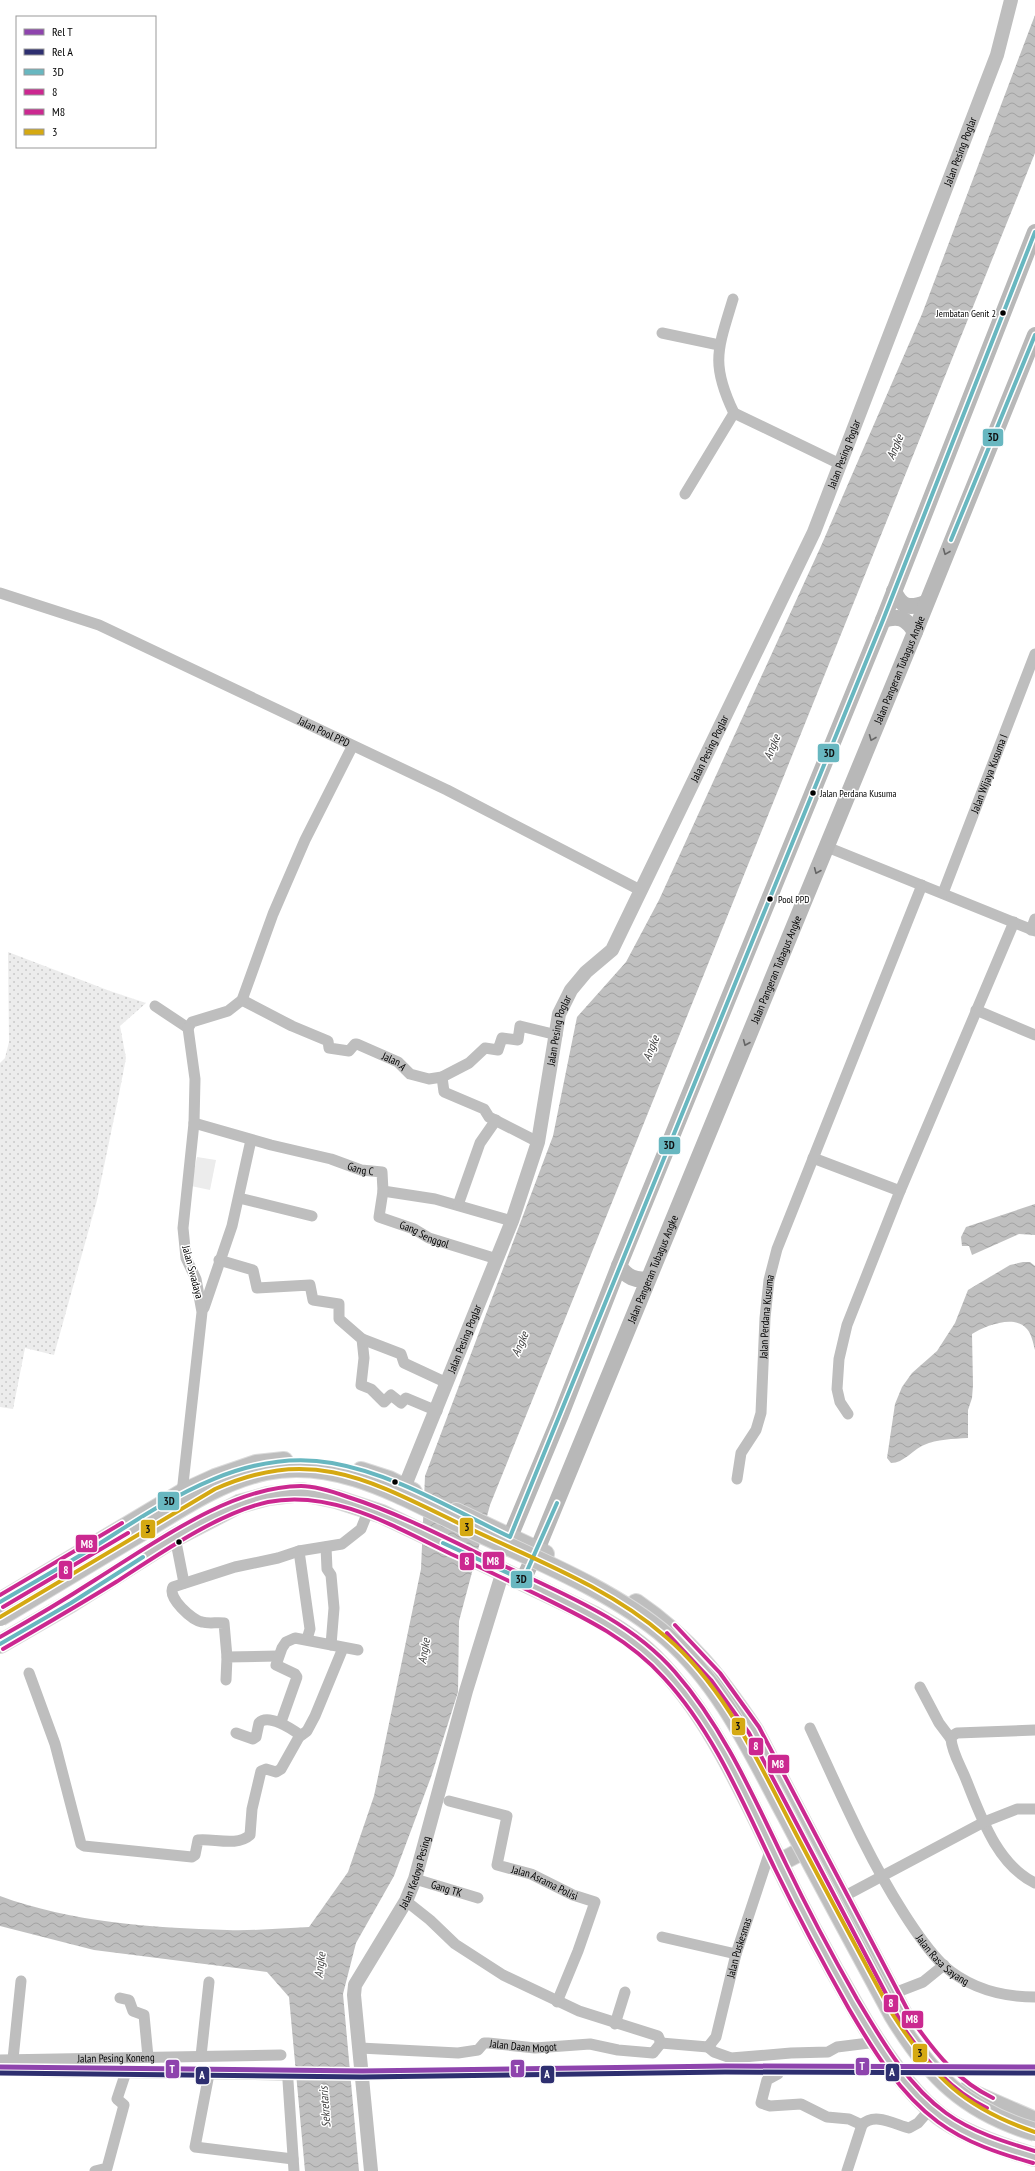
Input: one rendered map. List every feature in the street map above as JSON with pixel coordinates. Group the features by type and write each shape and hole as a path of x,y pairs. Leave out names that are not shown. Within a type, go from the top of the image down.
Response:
{"highway":[{"path":"0,1602 182,1493 215,1478 256,1464 286,1461 330,1463 358,1470 408,1489 603,1583 633,1601 660,1620 690,1645 726,1689 754,1730 892,1994 921,2044 943,2070 961,2088 978,2098 1035,2122"},
{"path":"0,1617 193,1501 232,1482 266,1471 290,1468 325,1469 380,1486 590,1586 632,1611 667,1637 713,1687 745,1739 892,2015 913,2048 938,2077 979,2110 1010,2125 1035,2132"},
{"path":"0,1626 200,1508 240,1491 286,1480 325,1480 345,1483 377,1495 584,1592 626,1616 669,1649 690,1671 713,1700 884,2016 913,2061 963,2111 1006,2133 1034,2152"},
{"path":"0,1644 72,1603 175,1537 239,1504 268,1496 302,1492 336,1499 369,1509 523,1580 593,1615 625,1633 652,1656 681,1688 731,1767 844,1989 877,2042 903,2079 945,2120 982,2138 1034,2152"},
{"path":"775,1855 813,1845"}],"main road":[{"path":"510,1537 883,620 1035,232"},
{"name":"Jalan Pangeran Tubagus Angke","path":"523,1580 537,1550 827,847 1035,334"},
{"path":"894,591 898,600 906,606 914,607 925,603"},
{"path":"883,620 894,616 902,618 909,622 915,632"},
{"path":"619,1266 624,1273 631,1278 639,1280 648,1279"}],"street":[{"name":"Jalan Pesing Poglar","path":"408,1489 447,1383 512,1221 538,1142 559,1014 571,990 586,972 612,950 814,532 997,55 1011,0"},
{"path":"733,300 719,345 717,358 724,391 734,413 840,464"},
{"path":"662,332 719,345"},
{"path":"685,494 734,413"},
{"name":"Jalan Pool PPD","path":"0,593 99,626 352,747 447,790 640,890"},
{"name":"Jalan Wijaya Kusuma I","path":"943,893 1035,654"},
{"path":"155,1006 188,1028 192,1022 228,1011 242,1000 276,907 305,840 352,747"},
{"path":"827,847 943,893 1033,931 1035,919"},
{"name":"Jalan Perdana Kusuma","path":"737,1478 741,1453 756,1430 761,1413 769,1280 777,1249 922,885"},
{"path":"848,1414 840,1402 837,1389 839,1359 847,1325 900,1191 1014,922"},
{"name":"Jalan A","path":"242,1000 292,1026 328,1040 329,1048 349,1051 356,1043 398,1062 410,1074 429,1079 442,1076 469,1063 483,1048 498,1050 502,1038 518,1040 520,1026 556,1035"},
{"path":"976,1010 1035,1035"},
{"name":"Jalan Swadaya","path":"182,1493 202,1312 196,1279 186,1258 183,1228 194,1123 194,1070 188,1028"},
{"path":"442,1076 444,1092 484,1109 488,1116 538,1142"},
{"path":"458,1205 480,1143 496,1120"},
{"name":"Gang C","path":"194,1123 251,1140 331,1159 361,1170 382,1172 383,1190 436,1199 512,1221"},
{"path":"202,1312 232,1226 251,1140"},
{"path":"813,1158 900,1191"},
{"name":"Gang Senggol","path":"383,1190 379,1217 414,1229 428,1238 497,1259"},
{"path":"239,1198 312,1216"},
{"path":"219,1260 253,1270 257,1288 312,1285 312,1299 339,1304 339,1319 362,1339 401,1354 404,1363 447,1383"},
{"path":"362,1339 364,1358 361,1385 371,1389 382,1401 391,1395 401,1403 406,1398 437,1411"},
{"path":"226,1680 227,1657 224,1623 202,1622 176,1604 172,1596 173,1587 234,1567 273,1559 299,1551 326,1548 347,1541 361,1529 369,1509"},
{"path":"175,1537 184,1583"},
{"path":"326,1548 327,1569 332,1575 334,1608 331,1645"},
{"path":"299,1551 310,1629 307,1639"},
{"name":"Jalan Kedoya Pesing","path":"371,2171 354,1995 355,1985 406,1901 415,1879 466,1691 495,1567"},
{"path":"281,1722 296,1676 276,1665 282,1648 291,1639 307,1639 343,1648 358,1650"},
{"path":"29,1673 55,1744 79,1840 84,1846 192,1857 195,1855 198,1840 229,1841 246,1838 251,1831 252,1808 261,1771 266,1769 276,1772 280,1769 300,1735 307,1731 321,1704 343,1648"},
{"path":"227,1657 278,1656"},
{"path":"920,1687 939,1723 951,1739 984,1822 1003,1855 1014,1869 1035,1883"},
{"path":"236,1733 253,1739 256,1737 261,1721 281,1722 300,1735"},
{"name":"Jalan Rasa Sayang","path":"810,1728 881,1878 924,1945 944,1965 982,1989 1013,1997 1035,1997"},
{"path":"951,1739 952,1736 957,1734 1035,1730"},
{"name":"Jalan Asrama Polisi","path":"449,1801 508,1816 496,1865 531,1874 573,1895 595,1902 578,1951 556,2002"},
{"path":"841,1898 984,1822 1017,1809 1035,1809"},
{"name":"Jalan Puskesmas","path":"708,2047 716,2037 736,1954 775,1855"},
{"name":"Gang TK","path":"415,1879 478,1898"},
{"path":"406,1901 430,1920 455,1944 503,1975 556,2002 616,2024 658,2036 661,2043 708,2047 714,2052 731,2058 792,2053 828,2052 837,2046 877,2042"},
{"path":"662,1937 736,1954"},
{"path":"892,1994 923,1982 944,1965"},
{"path":"13,2060 21,1981"},
{"path":"201,2056 209,1982"},
{"path":"616,2024 625,1992"},
{"path":"120,1998 129,2000 134,2012 144,2015 148,2057"},
{"name":"Jalan Daan Mogot","path":"360,2048 458,2053 478,2050 484,2043 535,2048 579,2044 653,2053 661,2043"},
{"name":"Jalan Pesing Koneng","path":"0,2060 281,2055"},
{"path":"0,2071 283,2075 288,2077 294,2171"},
{"path":"95,2171 107,2168 124,2105 117,2099 126,2072"},
{"path":"210,2074 195,2147 293,2159"},
{"path":"778,2074 767,2080 761,2103 770,2106 800,2104 827,2117 849,2119 862,2126"},
{"path":"847,2171 862,2126 867,2120 877,2118 909,2128 918,2123 931,2108"}],"shaded area":[{"path":"8,952 110,991 146,1003 120,1026 126,1058 119,1094 97,1200 54,1355 25,1348 13,1409 0,1407 0,1063 5,1058 9,1042"},
{"path":"197,1157 216,1160 210,1190 191,1186"}],"water":[{"path":"1035,15 1035,153 490,1505 459,1621 458,1692 431,1777 394,1876 356,1943 343,1994 359,2171 305,2171 289,1997 267,1972 94,1950 0,1926 0,1896 27,1905 83,1918 170,1928 258,1930 309,1927 348,1872 374,1796 421,1569 425,1476 553,1136 577,1017 626,962 659,900 821,546 922,314"},
{"path":"1035,1204 1035,1235 1019,1234 972,1255 969,1246 962,1246 961,1237 966,1227"},
{"path":"1030,1262 1035,1266 1035,1350 1029,1331 1022,1325 1015,1322 992,1325 972,1334 973,1385 972,1398 968,1410 968,1438 929,1443 920,1447 904,1459 891,1463 887,1458 895,1404 902,1387 912,1373 937,1351 955,1323 968,1290 1010,1265"}],"rail line":[{"name":"T","path":"0,2067 362,2071 725,2066 1035,2067"},
{"name":"A","path":"0,2073 362,2077 725,2072 1035,2073"}],"transit line":[{"name":"3D","path":"0,1602 177,1496 206,1482 236,1471 267,1463 299,1460 332,1463 378,1475 423,1494 510,1537 883,620 1035,232"},
{"name":"3D","path":"951,540 1035,335"},
{"name":"3","path":"0,1617 215,1489 249,1477 280,1470 309,1469 336,1473 364,1481 421,1505 563,1572 617,1601 642,1618 666,1637 687,1657 706,1679 740,1728 893,2015 908,2037 937,2073 952,2088 969,2101 1010,2123 1035,2132"},
{"name":"M8","path":"0,1637 60,1602 167,1534 220,1506 247,1496 274,1489 301,1486 331,1491 387,1511 571,1597 616,1622 657,1653 675,1672 709,1716 750,1789 838,1966 885,2045 907,2075 932,2102 956,2120 989,2136 1035,2151"},
{"name":"8","path":"3,1649 116,1582 170,1547 209,1525 249,1507 268,1502 292,1499 316,1501 339,1506 385,1522 555,1604 606,1630 636,1652 664,1678 698,1721 726,1769 775,1869 839,1992 868,2040 899,2085 924,2111 960,2136 984,2147 1033,2163"},
{"name":"3D","path":"443,1543 523,1580 557,1503"},
{"name":"M8","path":"0,1595 122,1523"},
{"name":"8","path":"3,1607 128,1533"},
{"name":"3D","path":"0,1644 71,1603 143,1557"},
{"name":"M8","path":"675,1625 720,1673 759,1727 915,2024 940,2057 949,2066 969,2084 993,2098"},
{"name":"8","path":"667,1633 711,1680 749,1733 905,2030 922,2054 951,2085 987,2108"}],"place":[{"name":"Jembatan Genit 2","path":"1003,313"},
{"name":"Jalan Perdana Kusuma","path":"813,793"},
{"name":"Pool PPD","path":"770,899"}],"water label":[{"name":"Angke","path":"895,447"},
{"name":"Angke","path":"772,747"},
{"name":"Angke","path":"651,1048"},
{"name":"Angke","path":"520,1344"},
{"name":"Angke","path":"424,1651"},
{"name":"Angke","path":"320,1965"},
{"name":"Sekretaris","path":"325,2107"}]}
